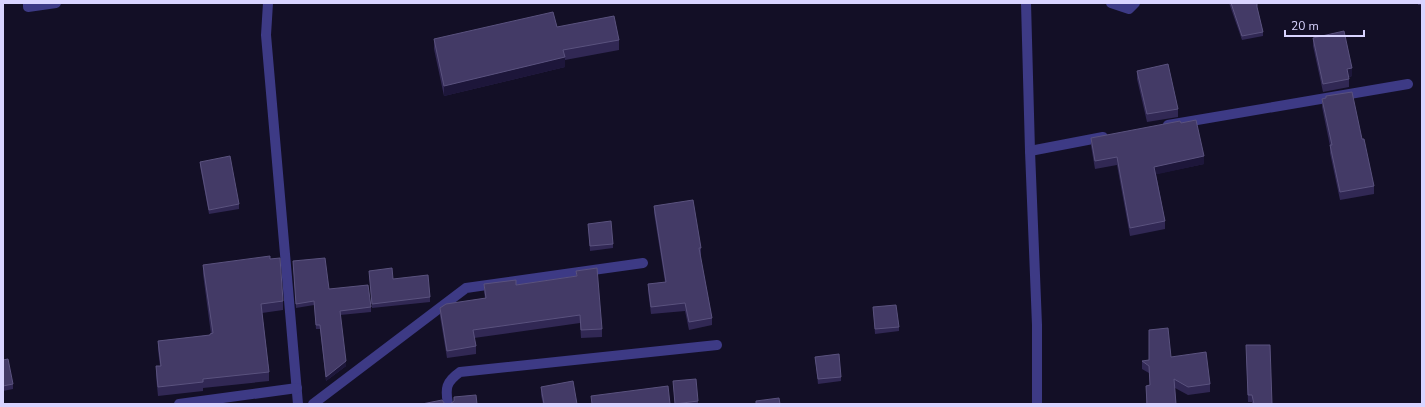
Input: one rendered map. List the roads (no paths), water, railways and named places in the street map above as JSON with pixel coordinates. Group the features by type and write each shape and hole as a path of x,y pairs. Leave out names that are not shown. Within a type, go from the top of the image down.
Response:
{"street":[{"path":"28,3 28,7 56,3"},
{"path":"268,3 266,35 298,404"},
{"path":"1026,3 1037,325 1037,404"},
{"path":"1111,3 1130,9 1135,3"},
{"path":"1158,127 1408,84"},
{"path":"1030,151 1113,135"},
{"path":"313,404 466,288 643,263"},
{"path":"448,404 446,391 450,379 460,372 717,345"},
{"path":"179,404 297,388"}]}
